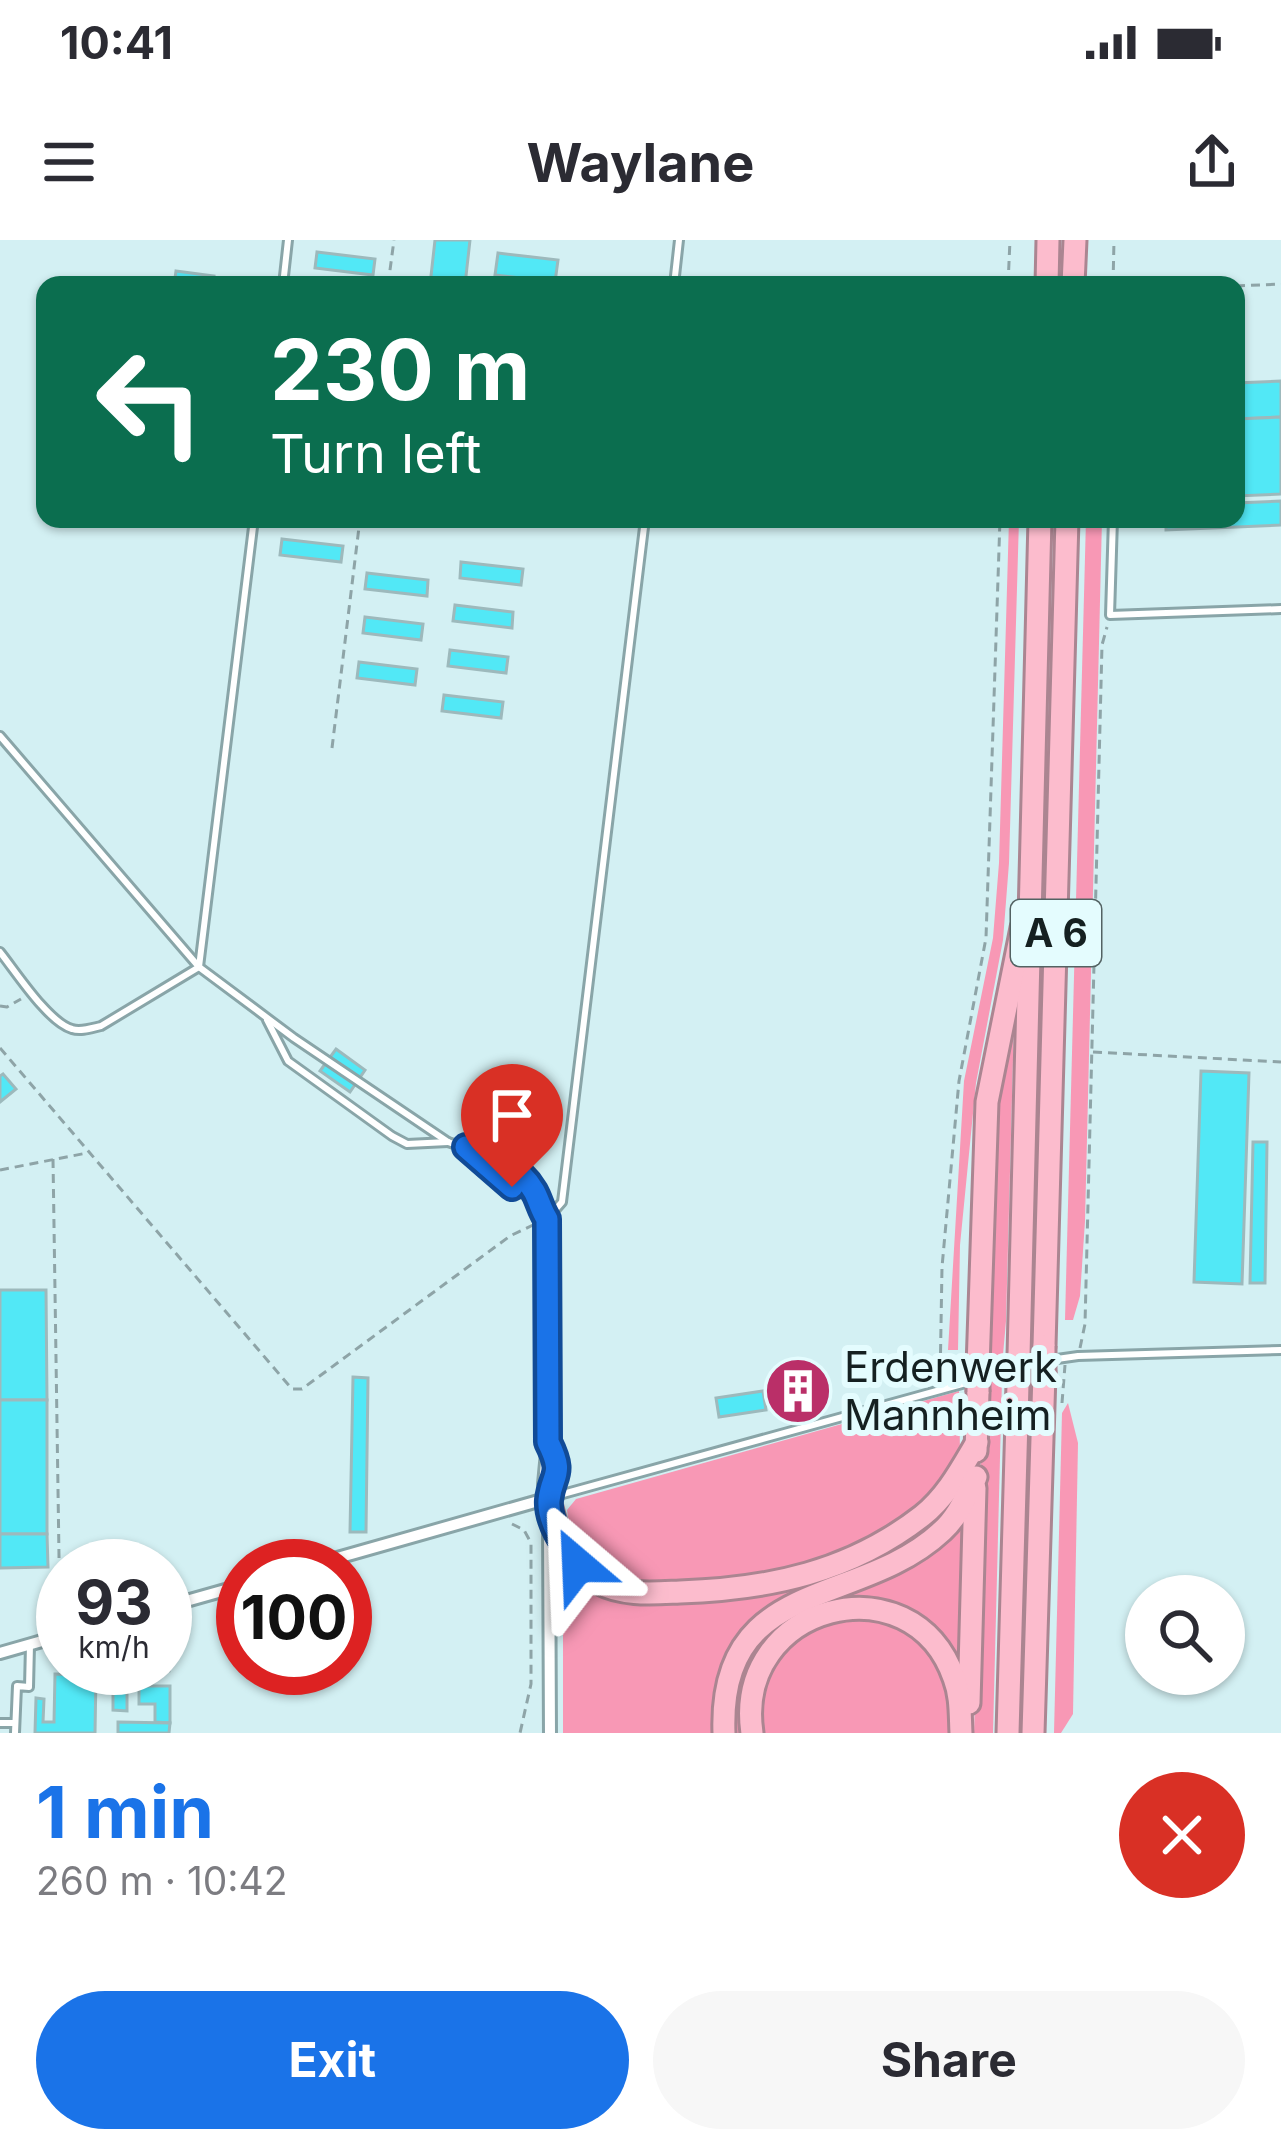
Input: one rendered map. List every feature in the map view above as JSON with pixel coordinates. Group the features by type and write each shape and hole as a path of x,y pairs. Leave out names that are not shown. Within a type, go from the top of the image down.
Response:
{"highway":[{"path":"1047,276 1048,240"},
{"path":"1073,276 1075,240"},
{"name":"A 6","path":"1008,1733 1040,528"},
{"name":"A 6","path":"1034,1733 1067,528"},
{"path":"964,1733 976,1477 982,1160 987,1102 1014,952 1031,898"},
{"path":"549,1498 570,1554 587,1575 606,1587 640,1592 754,1588 817,1573 904,1528 939,1501 976,1442"},
{"path":"724,1733 729,1679 744,1647 762,1625 790,1604 860,1577 929,1542 953,1520 976,1477"},
{"path":"752,1733 751,1696 771,1650 819,1614 858,1608 893,1615 933,1643 954,1678 964,1733"}],"street":[{"path":"539,1207 547,1219 546,1733"},
{"path":"372,1548 549,1498"},
{"path":"0,1653 36,1644"}],"lane":[{"path":"284,276 288,240"},
{"path":"675,276 679,240"},
{"path":"199,967 253,528"},
{"path":"547,1219 562,1202 644,528"},
{"path":"1113,528 1111,616 1281,609"},
{"path":"0,736 199,967 448,1142"},
{"path":"0,952 70,1029 83,1030 101,1026 199,967"},
{"path":"265,1017 288,1061 392,1136 407,1144 448,1142 504,1161 534,1192 539,1207"},
{"path":"466,1147 539,1207"},
{"path":"549,1498 1066,1357 1281,1351"},
{"path":"15,1733 17,1686 29,1687 31,1645"},
{"path":"0,1723 15,1723"}],"path":[{"path":"389,276 394,240"},
{"path":"1008,276 1010,240"},
{"path":"1113,276 1114,240"},
{"path":"1245,286 1281,284"},
{"path":"332,748 359,528"},
{"path":"940,1390 942,1268 959,1081 986,938 1000,528"},
{"path":"1078,1356 1085,1324 1102,645 1111,616"},
{"path":"0,1006 33,993"},
{"path":"0,1048 292,1389 302,1389 509,1237 547,1219"},
{"path":"1093,1052 1281,1062"},
{"path":"0,1169 90,1152"},
{"path":"53,1159 60,1539"},
{"path":"1061,1407 1066,1357"},
{"path":"509,1509 512,1525 524,1530 531,1543 531,1684 520,1733"}],"shaded area":[{"path":"1009,528 1019,528 1003,940 976,1083 960,1245 958,1350 948,1350 964,1081 993,938"},
{"path":"1086,528 1102,528 1085,1221 1080,1296 1073,1320 1065,1320"},
{"path":"1014,1022 1006,1321 1002,1366 988,1369 995,1085"},
{"path":"1002,1379 993,1733 974,1733 982,1407 987,1383"},
{"path":"959,1391 960,1453 948,1479 898,1526 793,1575 632,1586 590,1570 571,1539 567,1510 576,1499"},
{"path":"1068,1403 1078,1443 1073,1714 1061,1733 1054,1733 1062,1413"},
{"path":"951,1500 944,1518 903,1550 768,1609 716,1733 563,1733 563,1563 587,1582 763,1593"},
{"path":"966,1518 961,1678 887,1607 779,1631 743,1733 733,1733 737,1692 750,1658 771,1632 828,1593 933,1549"},
{"path":"845,1619 895,1626 927,1648 945,1684 953,1733 755,1733 775,1656 800,1634"}],"building":[{"path":"435,240 470,240 466,276 431,276"},
{"path":"317,252 375,259 373,275 315,268"},
{"path":"498,253 558,260 556,276 495,275"},
{"path":"176,271 214,276 175,276"},
{"path":"1281,381 1281,417 1245,419 1245,383"},
{"path":"1281,417 1281,494 1245,496 1245,419"},
{"path":"1281,501 1281,525 1245,527 1245,503"},
{"path":"282,539 343,546 341,562 280,555"},
{"path":"461,562 523,569 521,585 460,578"},
{"path":"367,573 428,580 427,596 365,589"},
{"path":"455,605 513,612 512,628 453,621"},
{"path":"365,617 423,624 421,640 363,633"},
{"path":"450,650 508,657 506,673 448,666"},
{"path":"359,662 417,669 415,685 357,678"},
{"path":"444,695 503,702 501,718 442,711"},
{"path":"336,1049 365,1070 350,1092 320,1071"},
{"path":"1201,1071 1249,1073 1242,1284 1194,1282"},
{"path":"0,1076 16,1089 0,1102"},
{"path":"1253,1142 1267,1142 1265,1283 1250,1283"},
{"path":"501,1145 526,1164 503,1194 478,1175"},
{"path":"0,1290 46,1290 47,1400 0,1400"},
{"path":"353,1377 368,1378 366,1532 350,1532"},
{"name":"Erdenwerk Mannheim","path":"790,1382 807,1383 806,1400 789,1400"},
{"path":"763,1391 766,1410 719,1417 716,1398"},
{"path":"0,1400 47,1400 47,1534 0,1534"},
{"path":"0,1534 47,1534 47,1539 36,1539 36,1567 0,1568"},
{"path":"55,1695 96,1695 95,1733 35,1733 36,1698 44,1699 43,1722 54,1722"},
{"path":"113,1695 127,1695 127,1711 113,1710"},
{"path":"139,1695 170,1695 170,1723 155,1722 155,1704 139,1704"},
{"path":"118,1722 170,1723 169,1733 118,1733"}],"place":[{"name":"Erdenwerk Mannheim","path":"798,1391"}],"route":[{"path":"512,1187 466,1147 497,1157 520,1174 547,1219 548,1442 556,1461 556,1481 549,1498 557,1529 578,1565"}]}
